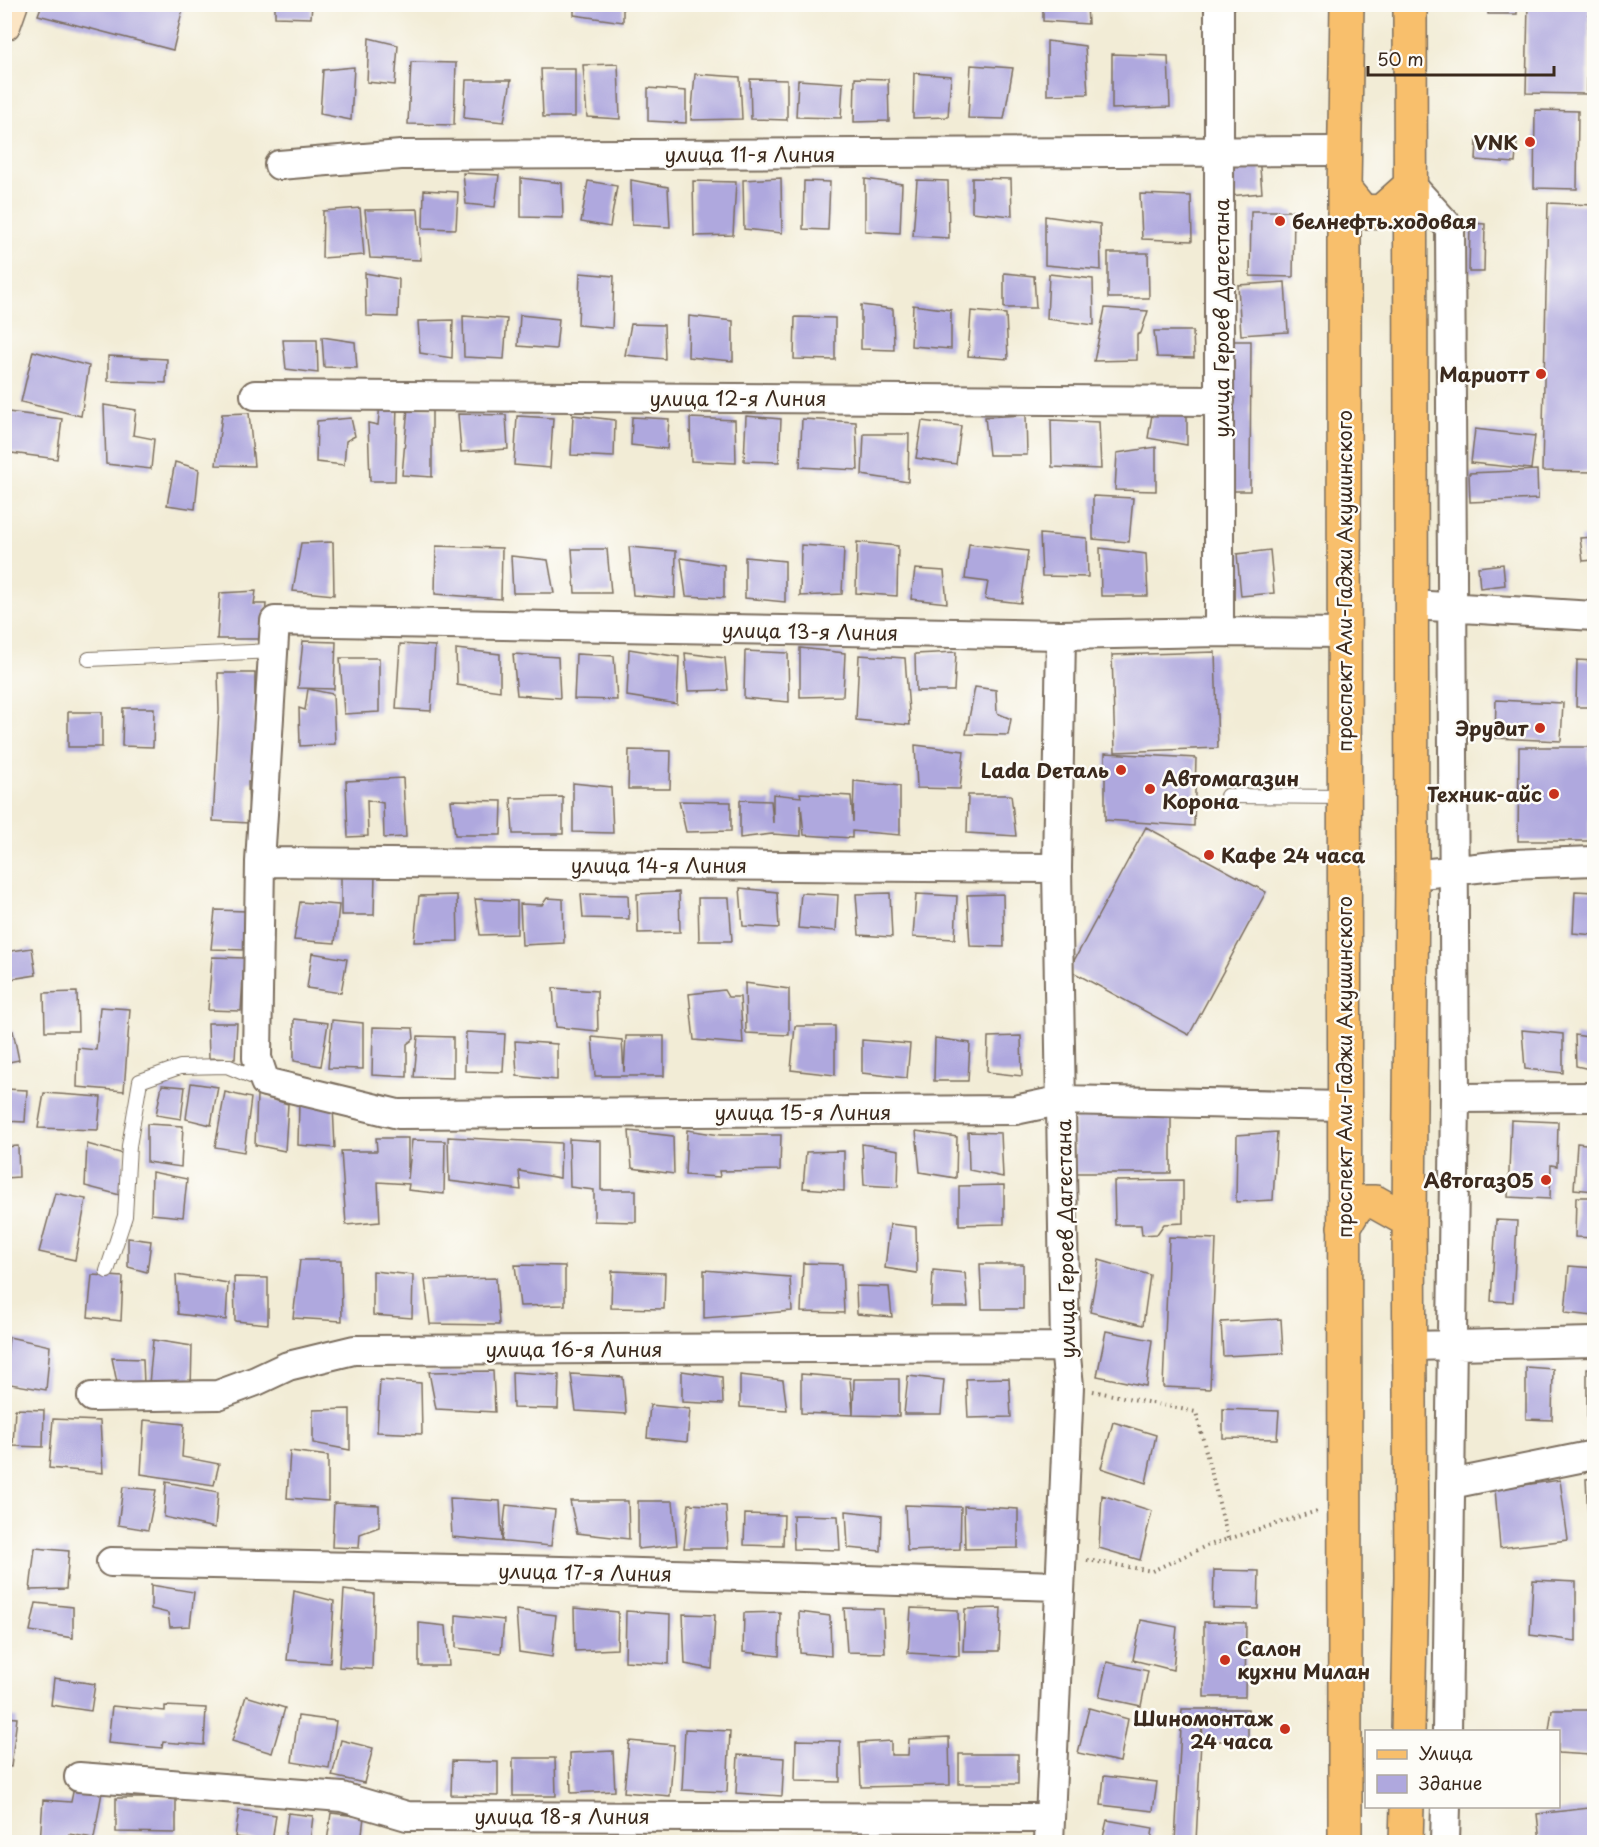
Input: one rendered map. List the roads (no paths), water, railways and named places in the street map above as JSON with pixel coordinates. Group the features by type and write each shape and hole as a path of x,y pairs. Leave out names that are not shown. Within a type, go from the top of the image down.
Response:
{"main road":[{"path":"4,24 10,4"},
{"name":"проспект Али-Гаджи Акушинского","path":"1345,1842 1343,1106 1344,189 1347,4"},
{"path":"1408,1730 1413,605 1410,4"},
{"path":"1344,189 1363,212 1382,211 1411,185"},
{"path":"1344,1227 1359,1202 1375,1202 1409,1221"},
{"path":"1406,1842 1407,1808"}],"street":[{"name":"улица Героев Дагестана","path":"1219,632 1220,4"},
{"name":"улица 11-я Линия","path":"279,165 401,155 1345,151"},
{"path":"1411,185 1449,228 1455,1098 1454,1345 1447,1730"},
{"name":"улица 12-я Линия","path":"255,395 1220,401"},
{"path":"1413,605 1594,616"},
{"name":"улица 13-я Линия","path":"273,651 275,621 1061,635 1219,632 1345,633"},
{"name":"улица Героев Дагестана","path":"1049,1830 1069,1386 1065,1347 1063,1100 1057,868 1061,635"},
{"path":"265,1082 257,1058 260,862 273,651"},
{"path":"1412,875 1514,864 1594,861"},
{"name":"улица 14-я Линия","path":"260,862 1057,868"},
{"name":"улица 15-я Линия","path":"265,1082 398,1114 1015,1110 1063,1100 1343,1106"},
{"path":"1455,1098 1594,1097"},
{"path":"1411,1346 1594,1342"},
{"name":"улица 16-я Линия","path":"92,1397 218,1395 256,1382 288,1366 354,1350 1065,1347"},
{"path":"1451,1484 1594,1455"},
{"name":"улица 17-я Линия","path":"111,1562 596,1572 1059,1586"},
{"name":"улица 18-я Линия","path":"79,1777 342,1797 407,1816 1049,1830"},
{"path":"1445,1842 1446,1808"}],"lane":[{"path":"89,659 273,651"},
{"path":"1227,796 1344,797"},
{"path":"107,1271 125,1216 129,1146 140,1081 180,1067 227,1066 265,1082"}],"place":[{"name":"VNK","path":"1530,142"},
{"name":"белнефть.ходовая","path":"1280,221"},
{"name":"Мариотт","path":"1541,374"},
{"name":"Эрудит","path":"1540,728"},
{"name":"Lada Dеталь","path":"1121,770"},
{"name":"Автомагазин Корона","path":"1150,789"},
{"name":"Техник-айс","path":"1554,794"},
{"name":"Кафе 24 часа","path":"1209,855"},
{"name":"Автогаз05","path":"1546,1180"},
{"name":"Салон кухни Милан","path":"1225,1660"},
{"name":"Шиномонтаж 24 часа","path":"1285,1729"}]}
